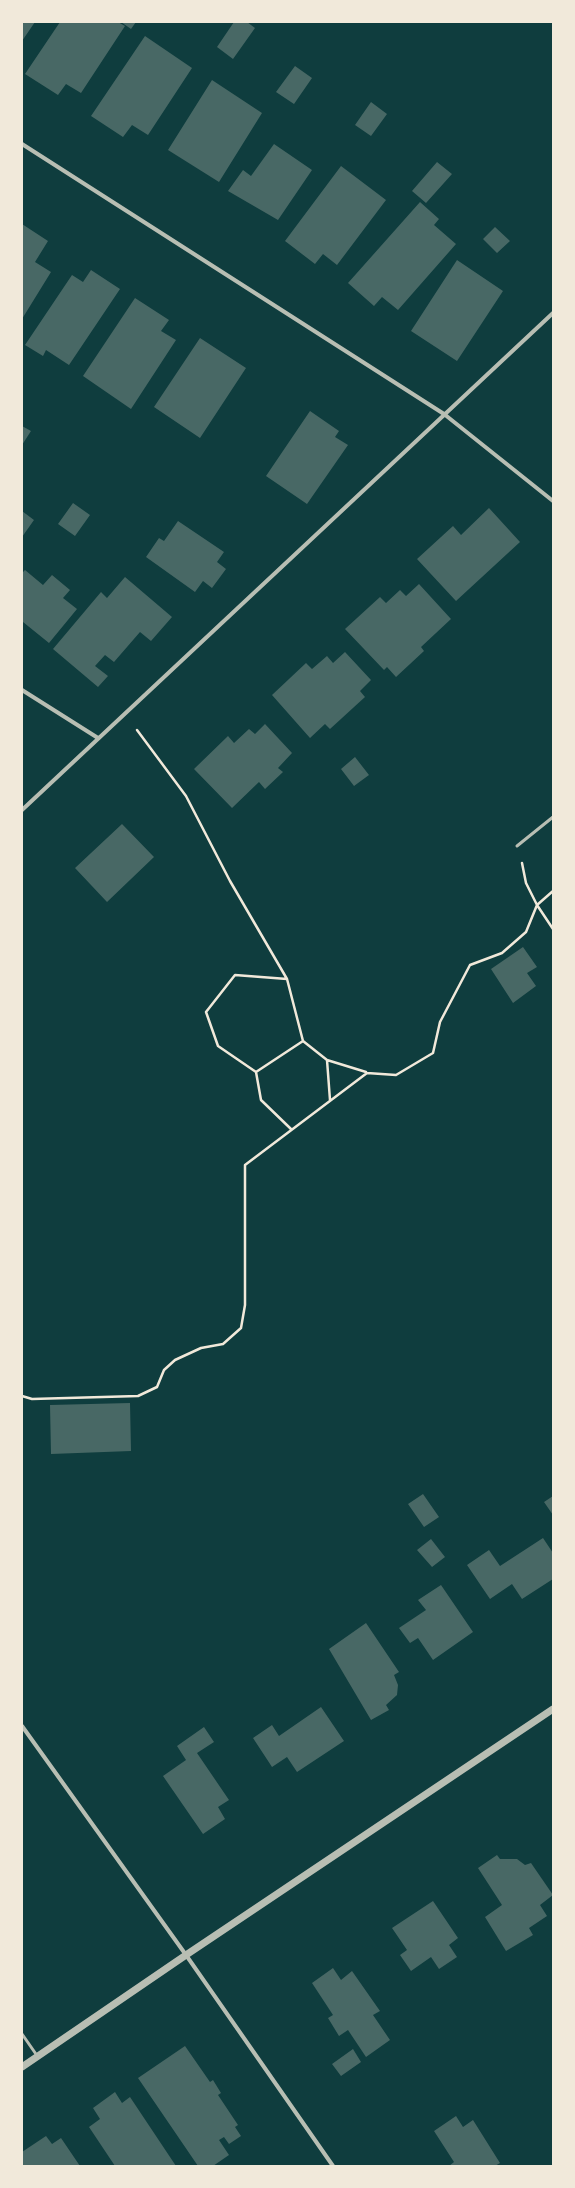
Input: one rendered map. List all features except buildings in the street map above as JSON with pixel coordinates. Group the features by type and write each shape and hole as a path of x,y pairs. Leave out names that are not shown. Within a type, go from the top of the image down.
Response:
{"street":[{"path":"22,144 444,414 553,501"},
{"path":"22,810 444,414 553,314"},
{"path":"22,690 98,738"},
{"path":"22,2067 553,1709"},
{"path":"22,1726 186,1955 333,2166"}],"lane":[{"path":"517,846 553,817"},
{"path":"22,2034 38,2056"}],"path":[{"path":"123,715 140,732 186,796 230,881 287,979 303,1041 327,1060 367,1073 396,1075 433,1053 440,1022 470,966 502,953 526,932 537,905 553,891"},
{"path":"517,846 526,883 537,905 553,929"},
{"path":"287,979 236,976 206,1012 218,1046 256,1072 261,1100 291,1128"},
{"path":"256,1072 303,1041"},
{"path":"327,1060 330,1101"},
{"path":"22,1396 32,1399 138,1396 157,1387 164,1370 175,1360 201,1348 223,1344 241,1328 245,1305 245,1165 291,1128 367,1073"}]}
